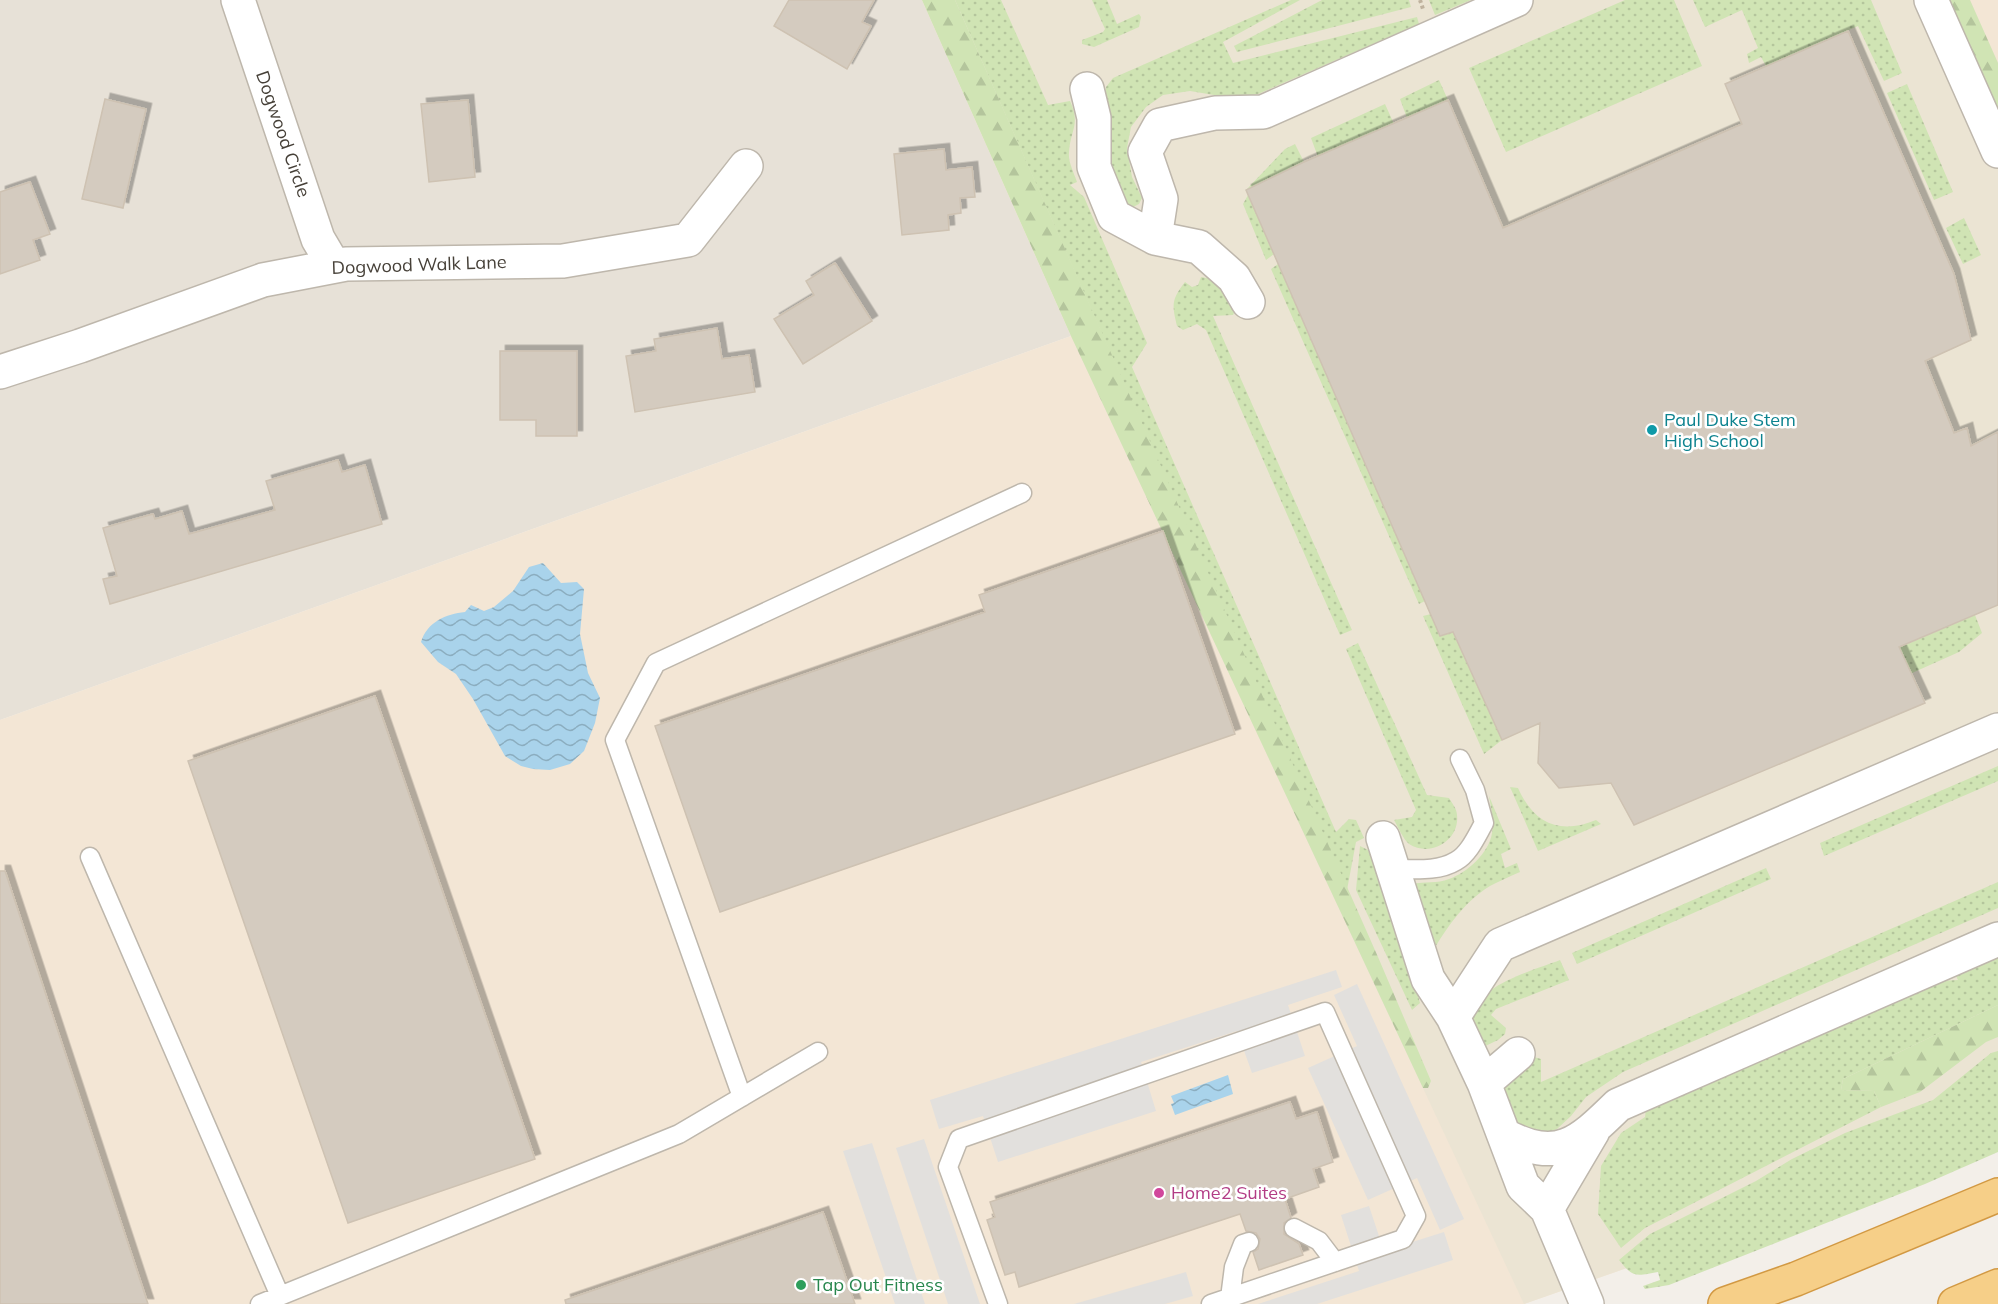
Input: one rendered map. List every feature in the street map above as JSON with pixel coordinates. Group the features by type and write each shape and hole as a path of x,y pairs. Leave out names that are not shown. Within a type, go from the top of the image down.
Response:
{"highway":[{"path":"1725,1304 1796,1279 1998,1195"},
{"path":"1955,1304 1998,1286"}],"street":[{"name":"Dogwood Circle","path":"238,0 318,238 334,266"},
{"path":"1155,238 1161,199 1145,152 1160,125 1215,112 1263,112 1516,0"},
{"path":"1932,0 1998,151"},
{"path":"1087,89 1094,118 1094,167 1114,216 1155,238 1199,247 1234,278 1248,302"},
{"name":"Dogwood Walk Lane","path":"0,372 80,346 263,280 334,266 563,261 688,240 746,166"},
{"path":"1453,1017 1500,945 1998,730"},
{"path":"1383,838 1428,979 1453,1017 1484,1083 1523,1186 1546,1209 1587,1304"},
{"path":"1504,1135 1529,1147 1544,1149 1564,1147 1595,1127 1618,1105 1998,939"},
{"path":"1484,1083 1518,1054"},
{"path":"1546,1209 1595,1127"}],"lane":[{"path":"742,1097 615,740 656,663 1022,493"},
{"path":"1394,869 1434,869 1457,861 1468,849 1484,823 1474,790 1460,759"},
{"path":"90,857 280,1296"},
{"path":"998,1304 948,1167 959,1139 1325,1012 1416,1216 1403,1239 1211,1304"},
{"path":"260,1304 679,1134 819,1052"},
{"path":"1294,1228 1319,1241 1335,1262"},
{"path":"1230,1298 1234,1267 1243,1244 1249,1242"}],"shaded area":[{"path":"0,0 922,0 1071,336 0,720"},
{"path":"922,0 1998,0 1998,1138 1524,1304 0,1304 0,720 1071,336"},
{"path":"922,0 1970,0 1998,63 1998,1138 1524,1304 1071,336"},
{"path":"1336,970 1342,987 1288,1005 1305,1056 1252,1073 1237,1031 1141,1062 1156,1111 998,1162 983,1116 939,1129 930,1100"},
{"path":"1357,984 1464,1219 1440,1230 1417,1178 1368,1200 1308,1068 1357,1046 1334,995"},
{"path":"924,1139 980,1304 948,1304 896,1148"},
{"path":"872,1143 925,1304 895,1304 843,1151"},
{"path":"1369,1206 1384,1251 1444,1232 1453,1260 1317,1304 1258,1304 1359,1271 1341,1215"},
{"path":"1186,1272 1193,1296 1165,1304 1074,1304"}],"green space":[{"path":"922,0 955,0 1378,957 1431,1081 1428,1088 1423,1088 1071,336"},
{"path":"955,0 1001,0 1048,105 1070,101 1075,122 1069,156 1077,182 1070,185 1084,197 1147,343 1132,367 1336,832 1349,819 1356,820 1364,838 1356,842 1347,890"},
{"path":"1092,0 1107,0 1117,24 1139,14 1141,17 1139,27 1094,47 1082,44 1082,40 1103,32 1105,29"},
{"path":"1291,0 1300,0 1223,42 1233,63 1417,17 1419,24 1258,94 1214,95 1190,91 1163,95 1146,107 1131,127 1127,148 1132,177 1142,198 1139,204 1131,208 1122,204 1104,156 1112,122 1105,98 1106,87 1113,78"},
{"path":"1322,0 1409,0 1411,7 1237,52 1234,46"},
{"path":"1429,0 1471,0 1435,15"},
{"path":"1625,0 1674,0 1702,66 1506,152 1469,68"},
{"path":"1693,0 1871,0 1902,73 1884,81 1858,26 1766,66 1761,57 1749,63 1747,54 1758,48 1742,10 1705,27"},
{"path":"1949,0 1970,0 1998,63 1998,108"},
{"path":"1439,80 1448,100 1407,118 1400,99"},
{"path":"1907,84 1953,192 1934,200 1887,93"},
{"path":"1385,104 1394,124 1318,157 1311,138"},
{"path":"1295,144 1304,162 1246,190 1285,149"},
{"path":"1248,195 1274,254 1266,260 1243,204"},
{"path":"1964,218 1981,255 1963,264 1946,228"},
{"path":"1278,264 1425,601 1419,604 1271,269"},
{"path":"1201,277 1217,280 1235,311 1233,315 1213,316 1352,630 1340,635 1206,330 1197,324 1183,330 1177,326 1175,298 1185,282 1192,287 1198,285"},
{"path":"1431,614 1441,636 1453,632 1502,740 1484,754 1423,616"},
{"path":"1975,615 1982,633 1959,652 1892,682 1879,656"},
{"path":"1358,643 1427,795 1449,798 1456,811 1457,824 1454,832 1449,839 1435,848 1418,848 1409,844 1394,820 1412,817 1416,810 1346,649"},
{"path":"1998,766 1998,781 1824,856 1820,843"},
{"path":"1510,787 1518,788 1532,810 1540,818 1550,823 1571,826 1596,820 1601,824 1538,851"},
{"path":"1489,796 1511,849 1501,854 1505,868 1517,863 1520,872 1490,886 1462,909 1428,959 1412,884 1444,881 1463,872 1482,855 1492,833"},
{"path":"1360,846 1368,850 1389,893 1420,1003 1412,1010 1356,890"},
{"path":"1766,868 1771,879 1577,964 1572,953"},
{"path":"1998,882 1998,908 1623,1072 1586,1097 1557,1129 1540,1136 1524,1134 1508,1115 1503,1099 1504,1082 1513,1070 1534,1057 1541,1059 1541,1082"},
{"path":"1998,955 1998,1005 1843,1079 1841,1090 1874,1091 1881,1107 1645,1228 1621,1248 1598,1214 1601,1166 1621,1133 1645,1117 1646,1109 1939,981 1958,980 1955,974"},
{"path":"1560,960 1569,980 1496,1009 1491,1015 1506,1028 1505,1034 1479,1049 1471,1027 1472,1013 1479,1001 1489,991 1518,975"},
{"path":"1998,1005 1998,1037 1986,1042 1920,1092 1881,1107 1874,1091 1841,1090 1843,1079"},
{"path":"1998,1051 1998,1152 1925,1184 1669,1285 1645,1289 1643,1286 1660,1280 1658,1272 1632,1273 1619,1260 1650,1234 1756,1181 1792,1159 1845,1133 1933,1100 1991,1053"}],"water":[{"path":"543,563 561,583 577,582 584,589 580,634 588,673 600,698 595,723 584,751 570,764 550,770 521,766 505,756 456,674 438,662 421,642 428,629 444,617 465,612 471,605 484,611 494,607 513,591 529,567"},
{"path":"1228,1075 1233,1094 1175,1115 1171,1096"}],"building":[{"path":"789,0 874,0 862,22 871,26 847,69 774,26"},
{"name":"Paul Duke Stem High School","path":"1848,31 1954,274 1971,340 1925,361 1954,433 1967,428 1971,446 1998,432 1998,605 1899,647 1925,703 1634,825 1611,783 1559,788 1538,763 1540,723 1502,740 1453,632 1440,636 1246,190 1304,162 1448,100 1503,228 1742,124 1725,84"},
{"path":"105,99 146,109 123,208 82,199"},
{"path":"468,100 475,177 429,182 421,104"},
{"path":"944,149 946,170 972,167 975,197 960,198 961,213 948,215 949,230 902,235 894,154"},
{"path":"30,182 50,234 33,240 40,260 0,274 0,192"},
{"path":"835,263 872,321 803,364 774,319 814,295 806,281"},
{"path":"717,328 722,359 749,355 755,392 635,412 626,356 656,351 654,339"},
{"path":"500,351 577,351 577,436 536,436 536,420 500,420"},
{"path":"338,460 342,472 365,465 382,524 110,604 103,579 117,576 103,528 153,514 155,519 182,511 189,534 275,510 266,481"},
{"path":"1163,531 1235,734 720,912 655,726 985,612 979,595"},
{"path":"375,696 535,1159 348,1223 188,761"},
{"path":"0,871 5,871 148,1304 0,1304"},
{"name":"Home2 Suites","path":"1290,1102 1296,1119 1317,1112 1333,1162 1313,1169 1319,1187 1285,1199 1291,1218 1284,1223 1284,1234 1299,1244 1303,1255 1259,1270 1253,1252 1258,1249 1260,1239 1256,1233 1246,1231 1240,1214 1019,1287 1015,1272 1005,1275 987,1220 995,1217 990,1202"},
{"path":"823,1212 855,1304 566,1304 565,1300"}],"place":[{"name":"Paul Duke Stem High School","path":"1652,430"},
{"name":"Home2 Suites","path":"1159,1193"},
{"name":"Tap Out Fitness","path":"801,1285"}]}
